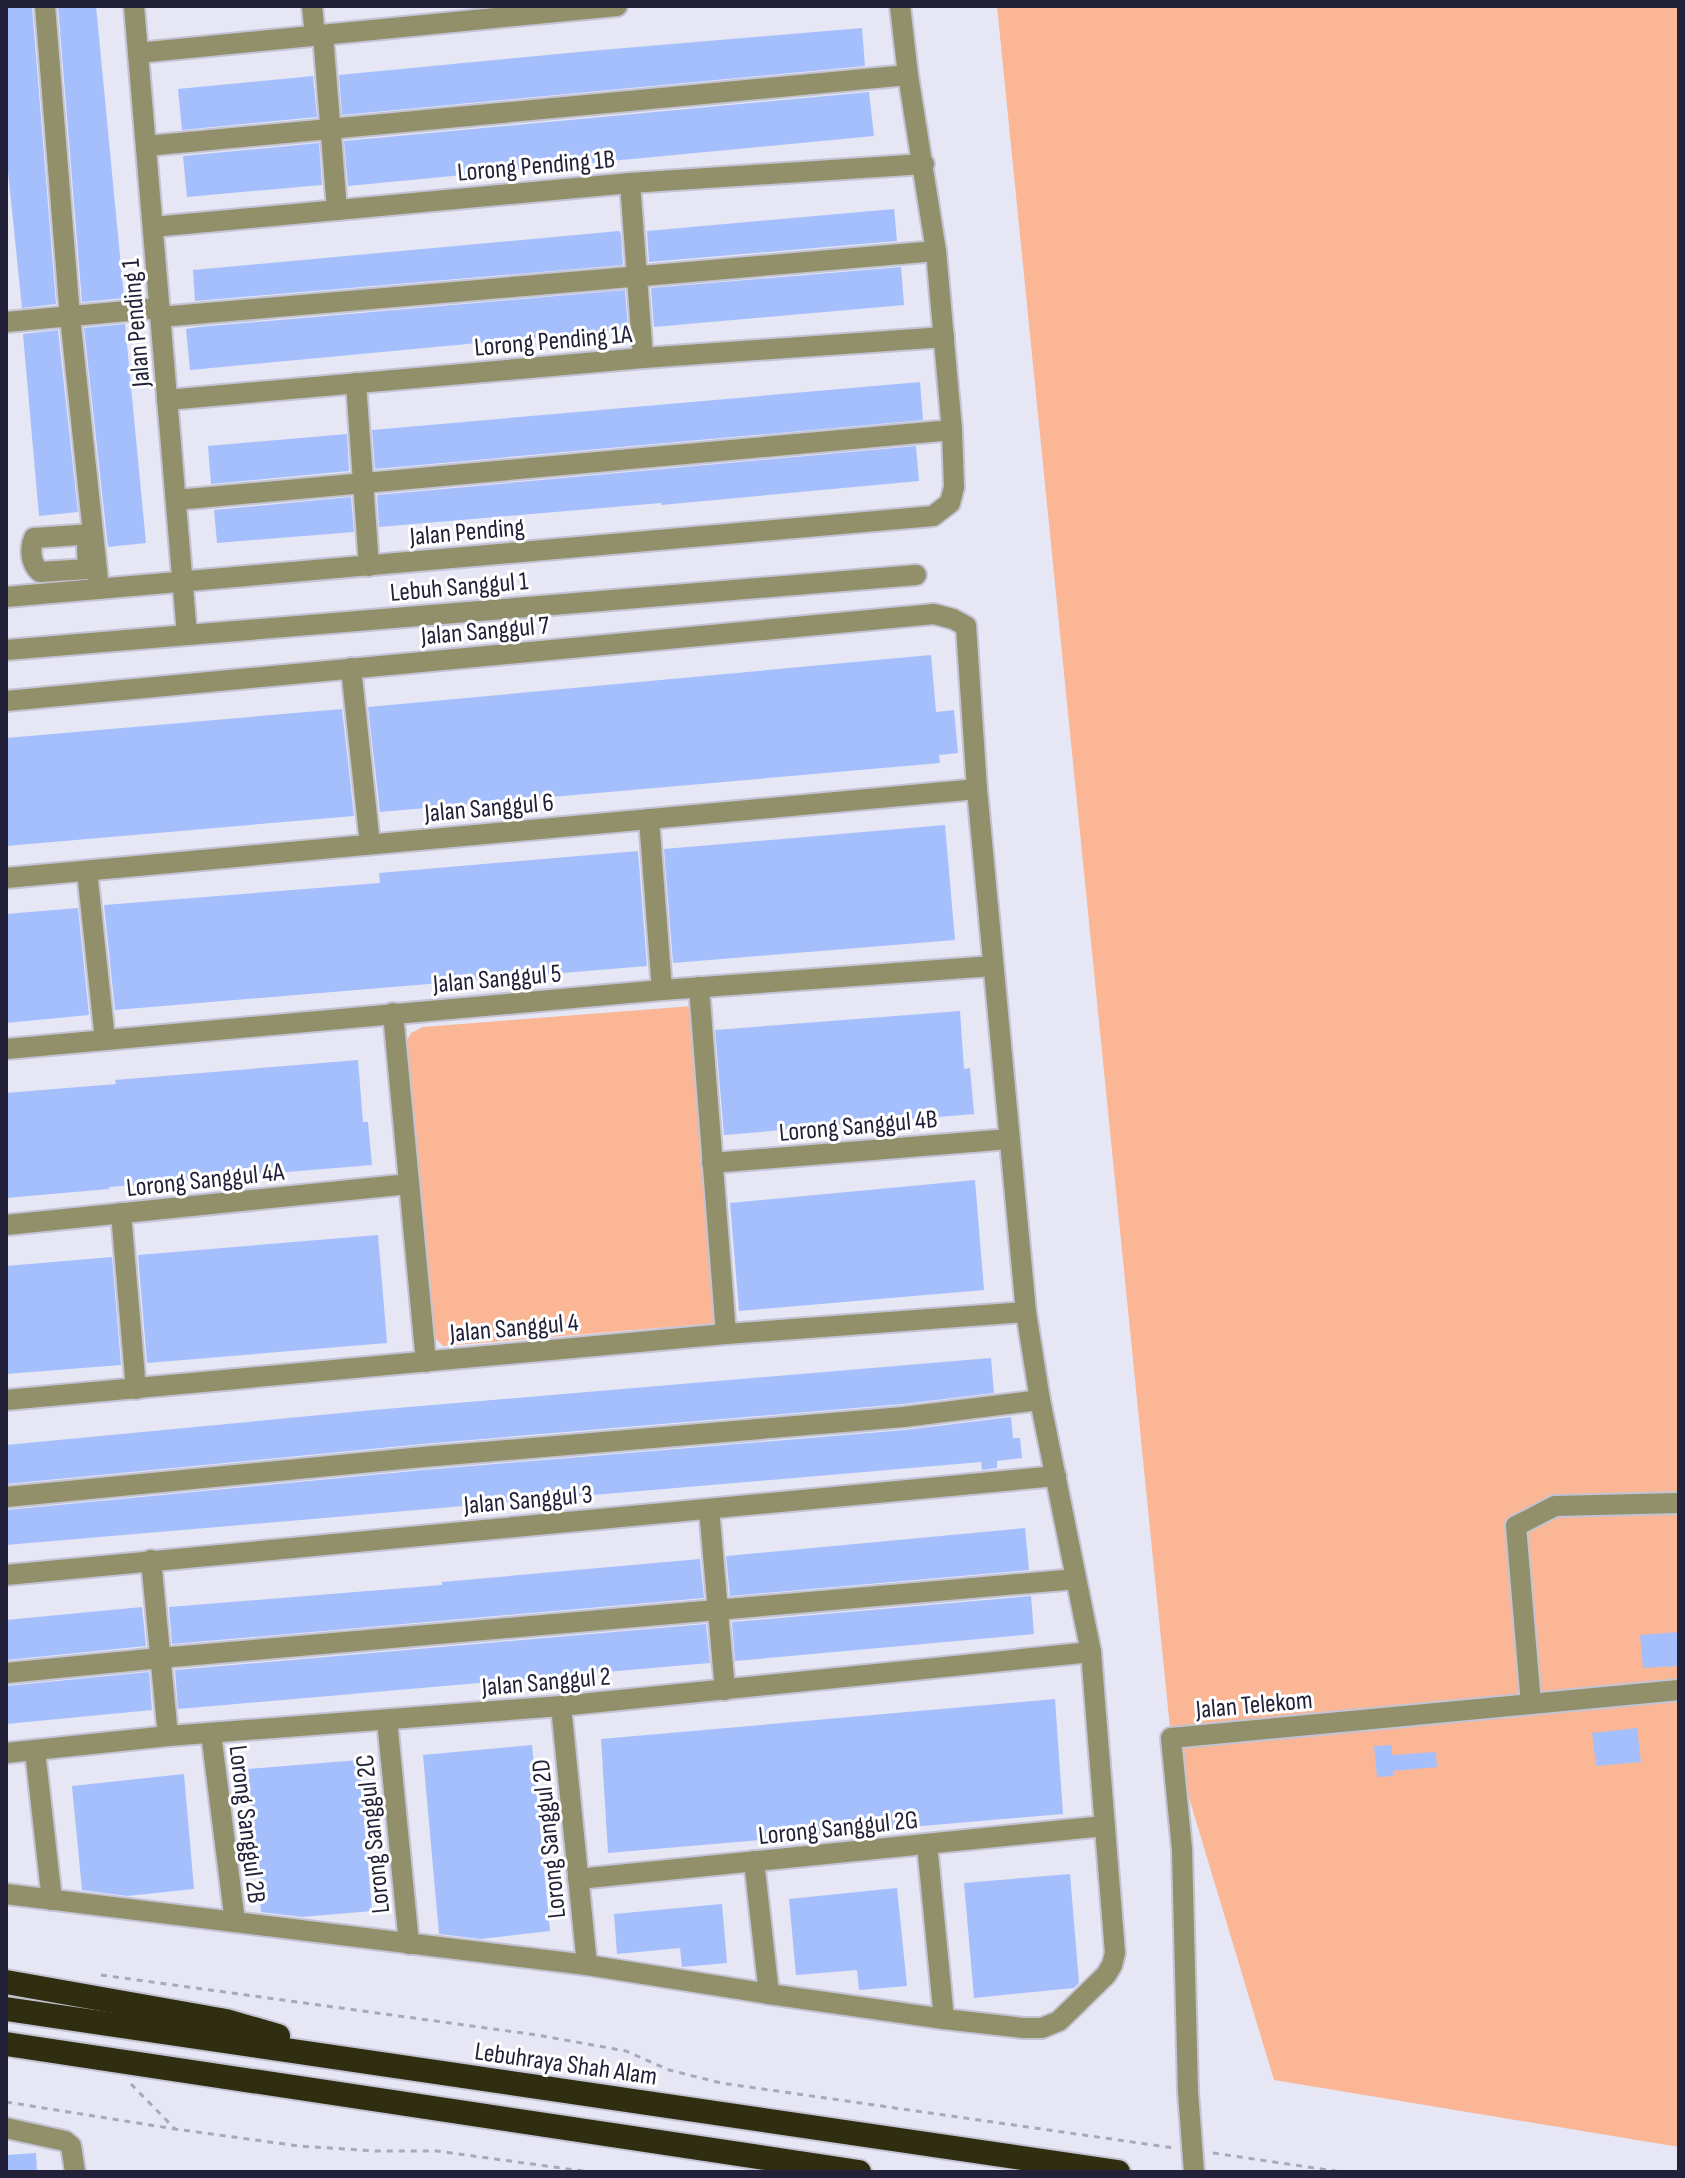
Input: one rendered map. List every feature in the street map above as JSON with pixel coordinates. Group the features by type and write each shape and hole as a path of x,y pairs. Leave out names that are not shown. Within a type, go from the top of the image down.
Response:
{"highway":[{"path":"6,1982 226,2021 376,2063"},
{"name":"Lebuhraya Shah Alam","path":"6,2009 1118,2172"},
{"path":"6,2045 859,2172"}],"street":[{"path":"45,6 89,535 99,589"},
{"name":"Jalan Pending 1","path":"134,6 187,635"},
{"path":"312,6 319,35 331,129 337,210"},
{"path":"138,53 617,6"},
{"path":"176,500 952,430 936,251 900,6"},
{"path":"146,146 908,75"},
{"name":"Lorong Pending 1B","path":"153,227 630,183 924,164"},
{"path":"630,183 643,358"},
{"path":"6,322 637,277 936,251"},
{"name":"Lorong Pending 1A","path":"167,400 643,358 944,337"},
{"path":"356,383 369,566"},
{"name":"Jalan Pending","path":"6,591 183,583 933,516 950,503 954,487 952,430"},
{"name":"Lebuh Sanggul 1","path":"6,650 916,575"},
{"name":"Jalan Sanggul 7","path":"6,701 934,614 966,626 977,789"},
{"path":"351,668 370,844"},
{"path":"6,1894 587,1965 769,1994 1023,2028 1042,2028 1059,2021 1106,1975 1115,1953 1091,1652 1040,1400 1026,1312 977,789"},
{"name":"Jalan Sanggul 6","path":"6,878 977,789"},
{"path":"649,819 662,990"},
{"path":"87,871 105,1040"},
{"name":"Jalan Sanggul 5","path":"6,1049 662,990 993,966"},
{"path":"699,987 726,1334"},
{"path":"393,1013 426,1362"},
{"name":"Lorong Sanggul 4B","path":"712,1163 1009,1139"},
{"name":"Lorong Sanggul 4A","path":"6,1225 409,1184"},
{"path":"121,1213 136,1389"},
{"name":"Jalan Sanggul 4","path":"6,1400 726,1334 1026,1312"},
{"path":"6,1497 438,1456 904,1417 1040,1400"},
{"name":"Jalan Sanggul 3","path":"6,1575 1056,1476"},
{"path":"1531,1704 1516,1526 1555,1506 1679,1503"},
{"path":"709,1509 725,1690"},
{"path":"151,1560 168,1736"},
{"path":"6,1673 1076,1579"},
{"name":"Jalan Sanggul 2","path":"6,1753 168,1736 561,1706 1091,1652"},
{"name":"Jalan Telekom","path":"1194,2172 1188,2092 1182,1849 1171,1738 1679,1690"},
{"name":"Lorong Sanggul 2D","path":"561,1706 587,1965"},
{"name":"Lorong Sanggul 2C","path":"387,1720 409,1944"},
{"name":"Lorong Sanggul 2B","path":"211,1733 235,1922"},
{"path":"35,1751 52,1900"},
{"name":"Lorong Sanggul 2G","path":"578,1879 1104,1826"},
{"path":"927,1844 944,2019"},
{"path":"754,1861 769,1994"},
{"path":"6,2128 65,2141 71,2146 74,2163"}],"path":[{"path":"100,1975 537,2035 626,2051 669,2070 721,2083 1187,2150"},
{"path":"106,2059 175,2129"},
{"path":"6,2102 299,2146 437,2151 590,2172"},
{"path":"1203,2152 1342,2172"}],"shaded area":[{"path":"997,6 1679,6 1679,2147 1274,2080 1171,1738"},
{"path":"692,1006 718,1323 443,1346 432,1331 404,1047 411,1033 423,1027"}],"building":[{"path":"6,6 32,6 56,304 22,308 6,152"},
{"path":"58,6 96,6 124,298 82,302"},
{"path":"862,28 865,66 342,115 339,75"},
{"path":"313,76 317,117 182,130 178,89"},
{"path":"869,92 874,136 348,186 344,141"},
{"path":"319,143 322,185 187,197 183,156"},
{"path":"894,209 897,241 649,262 647,231"},
{"path":"619,231 623,265 195,301 193,270"},
{"path":"901,267 904,305 654,327 651,288"},
{"path":"625,290 628,329 190,370 186,329"},
{"path":"125,324 146,543 108,547 84,328"},
{"path":"58,330 78,512 39,516 23,334"},
{"path":"920,382 923,420 375,469 372,430"},
{"path":"347,434 349,471 211,484 208,446"},
{"path":"916,446 919,481 379,527 377,495"},
{"path":"351,497 354,532 217,543 214,510"},
{"path":"931,655 936,712 954,710 958,753 939,755 940,763 380,812 368,707"},
{"path":"342,709 354,816 6,846 6,738"},
{"path":"945,825 955,940 673,963 664,849"},
{"path":"638,851 647,966 115,1010 104,905 380,883 379,873"},
{"path":"78,908 89,1015 6,1023 6,914"},
{"path":"960,1011 964,1069 970,1068 974,1114 724,1135 715,1030"},
{"path":"358,1060 363,1122 368,1122 372,1165 6,1198 6,1093 116,1084 115,1080"},
{"path":"975,1180 984,1290 739,1311 730,1203"},
{"path":"378,1235 387,1343 147,1363 138,1255"},
{"path":"112,1257 121,1365 6,1374 6,1266"},
{"path":"991,1358 994,1393 903,1404 422,1444 6,1484 6,1445 373,1410"},
{"path":"1011,1417 1013,1438 1020,1438 1022,1458 997,1461 997,1468 982,1470 981,1462 6,1545 6,1510 424,1470 905,1430"},
{"path":"1025,1528 1029,1570 730,1596 726,1556"},
{"path":"700,1559 704,1598 172,1644 169,1607 442,1585 442,1582"},
{"path":"1031,1596 1034,1634 735,1661 732,1622"},
{"path":"142,1607 146,1646 6,1660 6,1620"},
{"path":"706,1624 710,1663 178,1709 175,1670"},
{"path":"1679,1632 1679,1666 1643,1668 1640,1635"},
{"path":"149,1672 152,1710 6,1724 6,1686"},
{"path":"1055,1699 1063,1814 608,1853 601,1739"},
{"path":"1637,1728 1641,1762 1596,1766 1592,1733"},
{"path":"532,1745 550,1931 481,1939 439,1934 423,1755"},
{"path":"1392,1745 1392,1755 1436,1752 1437,1767 1393,1771 1393,1776 1377,1777 1374,1746"},
{"path":"359,1760 372,1911 302,1917 261,1912 248,1769"},
{"path":"184,1774 194,1889 127,1896 82,1890 72,1786"},
{"path":"1070,1874 1079,1983 1074,1988 974,1998 964,1883"},
{"path":"897,1888 907,1986 859,1990 857,1970 796,1975 789,1899"},
{"path":"722,1904 727,1963 682,1967 680,1948 617,1954 614,1914"},
{"path":"36,2153 37,2172 6,2172 6,2155"}]}
